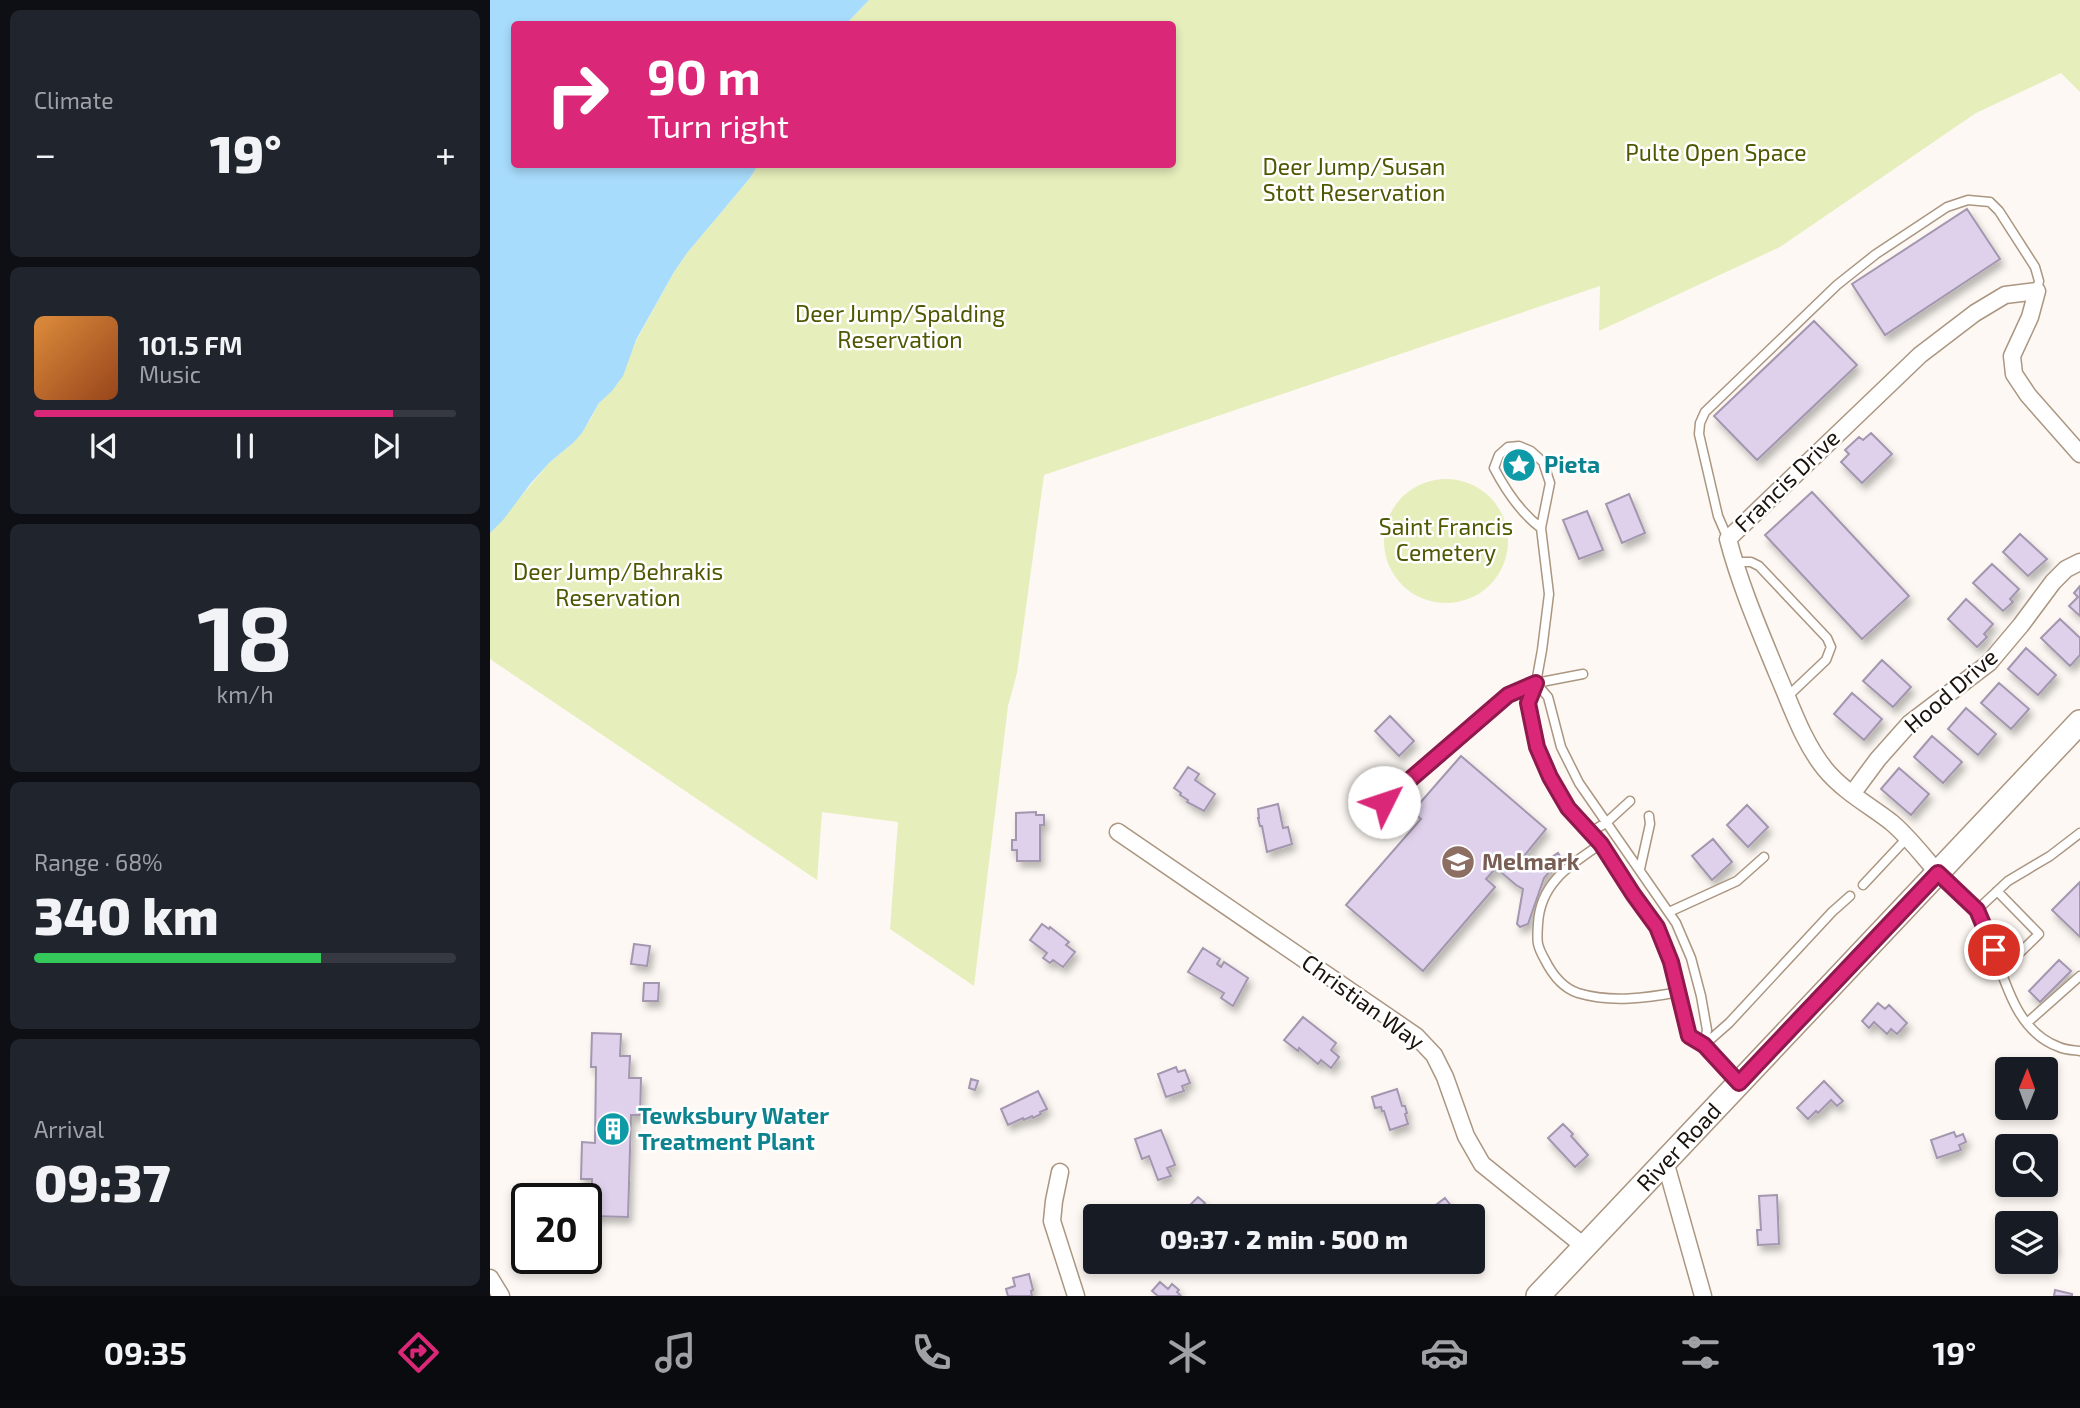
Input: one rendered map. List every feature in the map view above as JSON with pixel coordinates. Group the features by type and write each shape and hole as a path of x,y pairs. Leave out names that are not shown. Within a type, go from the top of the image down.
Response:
{"main road":[{"name":"River Road","path":"1538,1296 2080,722"}],"street":[{"path":"2037,291 2030,317 2012,356 2014,374 2028,395 2080,454"},
{"name":"Francis Drive","path":"1938,873 1892,823 1852,794 1815,757 1787,698 1734,562 1728,538 1920,355 1975,313 2005,295 2037,291"},
{"name":"Hood Drive","path":"1852,794 1910,723 1989,663 2053,582 2066,569 2080,562"},
{"name":"Christian Way","path":"1118,832 1416,1036 1434,1055 1445,1077 1465,1136 1482,1164 1585,1247"},
{"path":"1665,1161 1703,1296"},
{"path":"1060,1172 1052,1222 1076,1296"},
{"path":"490,1278 501,1296"}],"lane":[{"path":"1728,538 1718,516 1699,435 1700,423 1705,412 1837,285 1876,254 1947,207 1968,200 1979,200 1990,202 1998,211 2035,267 2039,281 2037,291"},
{"path":"1541,528 1526,517 1494,468 1499,455 1507,447 1519,446 1531,451 1543,462 1550,483 1541,528 1549,594 1536,683 1528,703 1537,747 1568,808 1601,844 1657,927 1671,962 1689,1036 1704,1045 1739,1083"},
{"path":"1734,562 1751,562 1759,566 1827,638 1831,647 1826,660 1787,698"},
{"path":"1384,802 1508,695 1536,683 1583,674"},
{"path":"1536,683 1548,697 1561,747 1579,782 1676,923 1691,958 1701,996 1707,1030 1704,1045"},
{"path":"1591,832 1607,822 1630,801"},
{"path":"1640,869 1650,824 1649,816"},
{"path":"1977,910 2008,881 2080,834"},
{"path":"1863,885 1907,838"},
{"path":"1601,844 1557,877 1546,892 1539,909 1537,946 1561,983 1576,992 1605,998 1650,998 1679,992"},
{"path":"1669,912 1737,881 1764,857"},
{"path":"1938,873 1977,910 2013,1003 2028,1023 2037,1034 2059,1047 2080,1051"},
{"path":"1997,891 2039,934 2001,971"},
{"path":"1704,1045 1729,1023 1850,896"},
{"path":"2028,1023 2080,976"}],"green space":[{"path":"869,0 2080,0 2080,92 2061,73 1976,113 1780,247 1599,331 1600,286 1044,475 1017,673 1008,706 974,986 890,929 898,822 822,812 817,880 490,659 490,533 550,462 573,443 599,403 618,383 636,341 674,272 756,168 1176,168 1176,21 849,21"},
{"name":"Saint Francis Cemetery","path":"1446,479 1470,484 1490,497 1503,517 1508,541 1503,565 1490,585 1470,598 1446,603 1422,598 1402,585 1389,565 1384,541 1389,517 1402,497 1422,484"}],"water":[{"path":"490,0 869,0 849,21 511,21 511,168 756,168 674,272 636,340 623,376 599,403 582,433 550,462 490,533"}],"building":[{"path":"1967,209 2000,259 1885,335 1852,284"},
{"path":"1814,321 1857,365 1757,460 1714,416"},
{"path":"1871,433 1892,454 1862,483 1841,462 1849,454 1845,450 1859,437 1863,440"},
{"path":"1812,492 1909,596 1862,639 1765,535"},
{"path":"1629,494 1645,533 1622,543 1606,504"},
{"path":"1587,511 1603,550 1579,559 1563,520"},
{"path":"2020,534 2047,559 2028,576 2003,552"},
{"path":"1992,564 2019,589 2010,599 2013,602 2003,611 1973,583"},
{"path":"2080,586 2080,616 2069,606 2078,597 2074,593"},
{"path":"1966,599 1993,624 1984,634 1987,637 1977,647 1948,619"},
{"path":"2060,619 2080,638 2080,655 2070,666 2041,638"},
{"path":"2026,648 2056,675 2038,695 2008,669"},
{"path":"1882,660 1911,687 1893,707 1863,681"},
{"path":"1999,683 2029,709 2011,729 1981,703"},
{"path":"1852,693 1882,719 1864,740 1834,714"},
{"path":"1966,708 1996,734 1978,755 1948,729"},
{"path":"1390,716 1414,741 1399,756 1375,731"},
{"path":"1932,736 1962,762 1943,783 1914,757"},
{"name":"Melmark","path":"1461,756 1546,829 1524,856 1538,866 1558,853 1561,858 1544,878 1528,924 1520,927 1517,924 1523,889 1496,868 1486,879 1495,887 1423,971 1346,905 1421,819 1412,812"},
{"path":"1188,767 1199,774 1195,780 1215,794 1204,811 1187,802 1174,788"},
{"path":"1899,768 1929,794 1911,815 1881,789"},
{"path":"1278,804 1283,828 1288,827 1292,844 1267,852 1258,809"},
{"path":"1747,805 1768,827 1748,847 1727,825"},
{"path":"1036,812 1036,815 1044,815 1044,825 1040,825 1040,861 1017,861 1017,850 1012,850 1012,840 1016,840 1016,813"},
{"path":"1713,839 1732,862 1712,880 1692,856"},
{"path":"2080,882 2080,937 2052,910"},
{"path":"1042,924 1069,942 1066,945 1075,952 1063,967 1053,960 1050,963 1043,958 1047,953 1030,940"},
{"path":"634,944 650,946 647,966 631,964"},
{"path":"1203,948 1220,959 1217,964 1221,967 1224,962 1248,978 1233,1006 1221,998 1224,993 1188,972"},
{"path":"2059,960 2071,971 2040,1002 2029,991"},
{"path":"644,983 659,983 658,1001 643,1001"},
{"path":"1878,1003 1885,1009 1889,1005 1907,1023 1897,1034 1891,1029 1887,1034 1874,1022 1869,1028 1862,1021"},
{"path":"1303,1017 1336,1043 1331,1050 1339,1057 1331,1068 1321,1060 1318,1064 1299,1048 1298,1051 1284,1040"},
{"name":"Tewksbury Water Treatment Plant","path":"592,1033 621,1034 620,1056 630,1056 629,1078 641,1078 640,1115 631,1115 628,1217 602,1216 602,1183 581,1179 582,1142 595,1143 596,1067 591,1067"},
{"path":"1176,1067 1178,1072 1185,1070 1190,1083 1182,1086 1184,1091 1166,1097 1158,1074"},
{"path":"971,1079 978,1081 975,1090 969,1088"},
{"path":"1824,1081 1843,1101 1837,1106 1831,1100 1808,1119 1797,1108"},
{"path":"1397,1089 1402,1106 1405,1106 1408,1124 1390,1130 1384,1111 1381,1107 1375,1108 1372,1097"},
{"path":"1038,1091 1047,1109 1033,1118 1023,1118 1008,1125 1001,1109"},
{"path":"1563,1124 1588,1155 1575,1167 1548,1138"},
{"path":"1161,1130 1175,1165 1167,1168 1171,1176 1158,1180 1149,1156 1142,1159 1135,1139"},
{"path":"1954,1132 1956,1137 1963,1134 1966,1142 1959,1145 1961,1150 1937,1158 1931,1140"},
{"path":"1777,1195 1779,1244 1758,1245 1757,1230 1761,1230 1759,1196"},
{"path":"1198,1197 1205,1203 1204,1204 1191,1204"},
{"path":"1445,1198 1450,1204 1437,1204"},
{"path":"1029,1274 1032,1296 1008,1296 1006,1289 1015,1286 1013,1278"},
{"path":"1160,1282 1168,1289 1172,1284 1181,1296 1158,1296 1152,1291"},
{"path":"2055,1290 2072,1294 2072,1296 2054,1296"}],"place":[{"name":"Pieta","path":"1519,465"},
{"name":"Melmark","path":"1458,862"},
{"name":"Tewksbury Water Treatment Plant","path":"613,1129"}],"route":[{"path":"1384,802 1508,695 1536,683 1528,703 1537,747 1550,777 1568,808 1601,844 1657,927 1671,962 1689,1036 1704,1045 1739,1083 1938,873 1977,910 1994,950"}],"park label":[{"name":"Pulte Open Space","path":"1716,153"},
{"name":"Deer Jump/Susan Stott Reservation","path":"1354,180"},
{"name":"Deer Jump/Spalding Reservation","path":"900,327"},
{"name":"Deer Jump/Behrakis Reservation","path":"618,585"}]}
